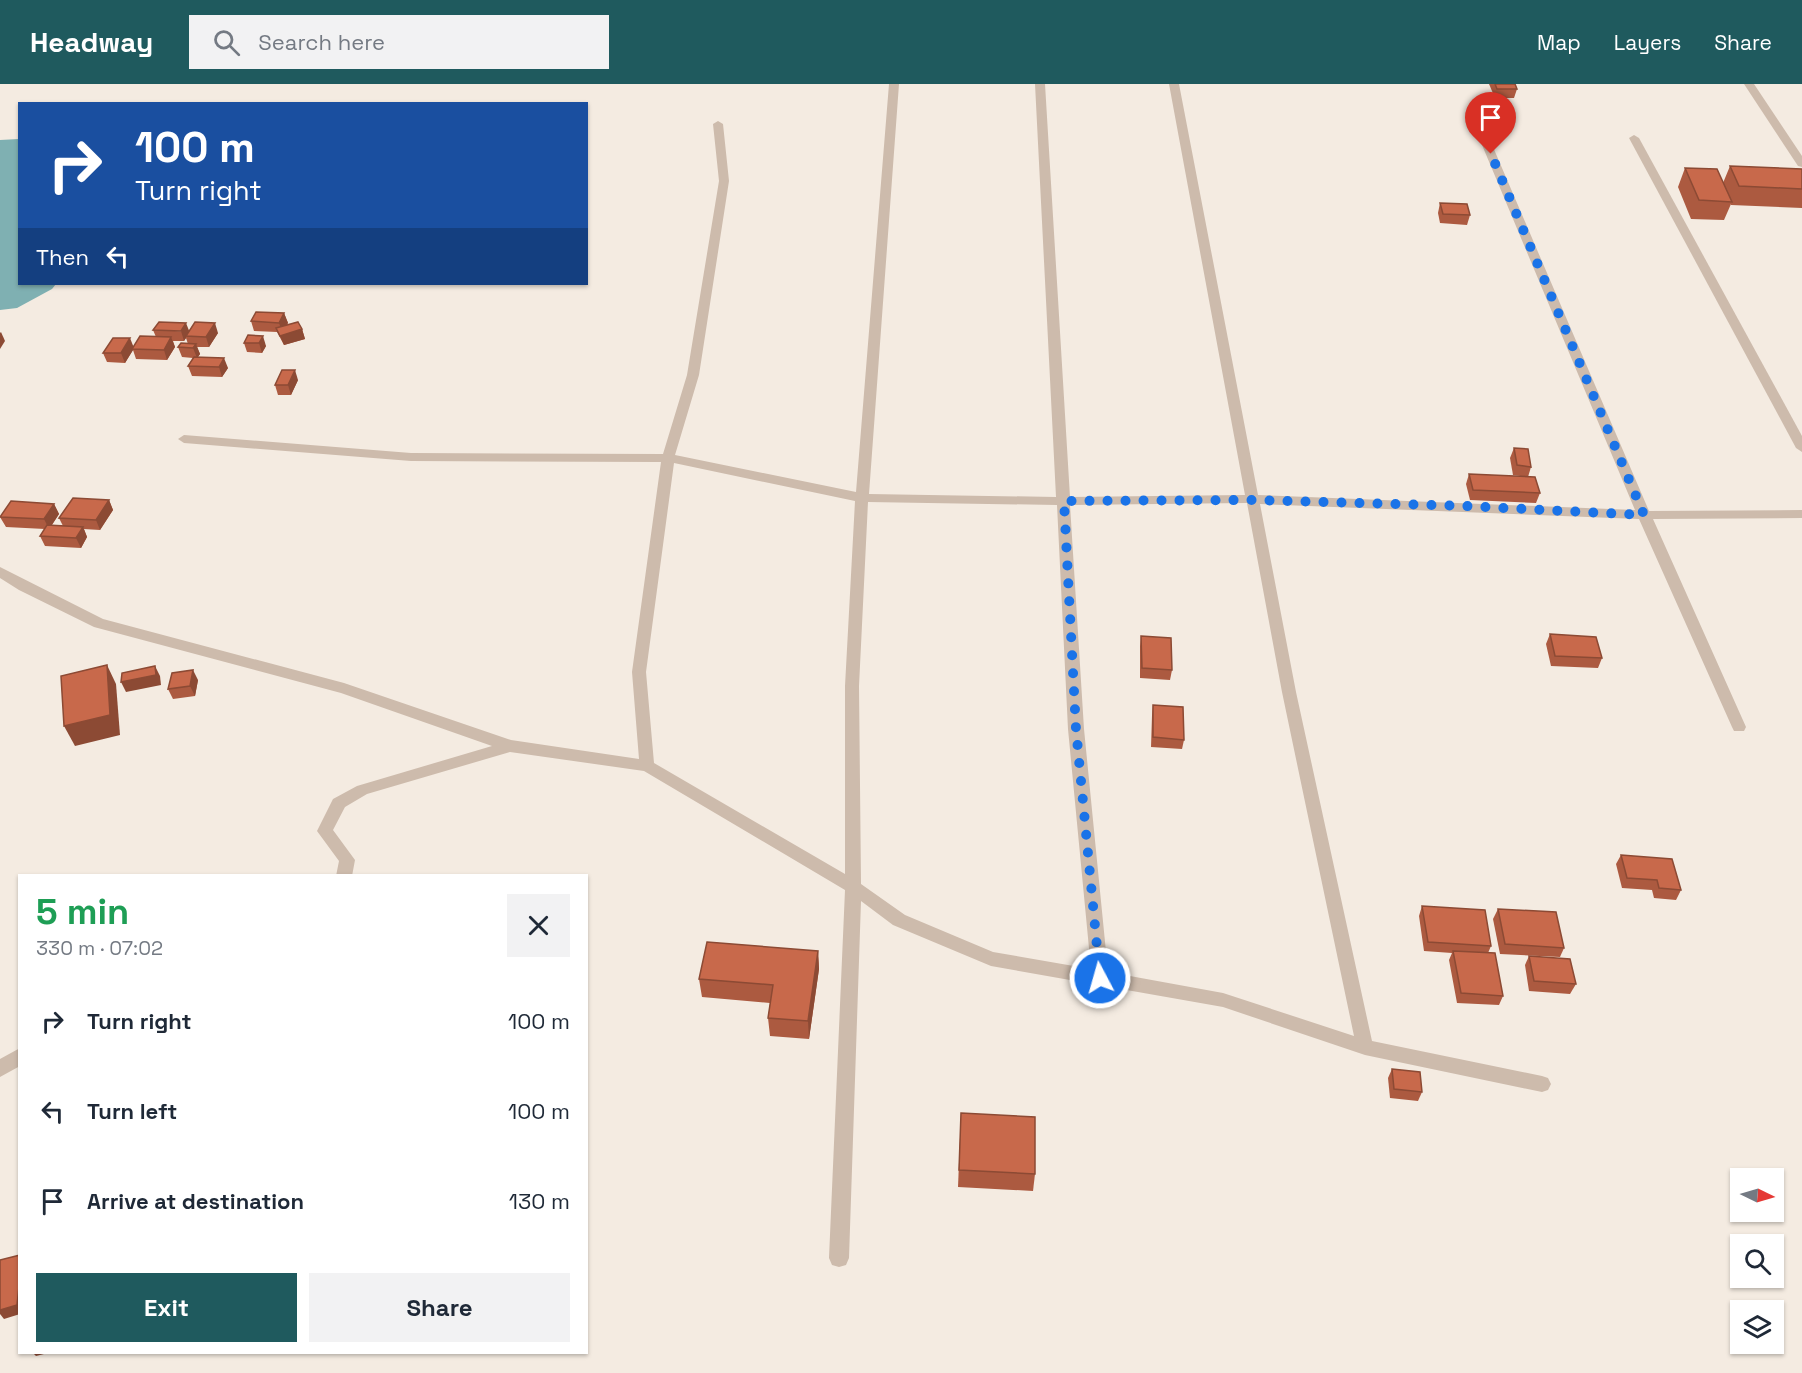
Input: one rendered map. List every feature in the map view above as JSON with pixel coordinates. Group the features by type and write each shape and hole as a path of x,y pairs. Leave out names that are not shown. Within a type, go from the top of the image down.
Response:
{"street":[{"path":"839,1258 853,887 852,686 862,498 894,84"},
{"path":"1040,84 1076,729 1100,978"},
{"path":"1174,84 1289,693 1365,1047"},
{"path":"1749,84 1802,164"},
{"path":"647,766 639,672 668,458 693,375 724,181 718,124"},
{"path":"1482,133 1644,515 1739,727"},
{"path":"1634,138 1802,448"},
{"path":"184,439 411,457 668,458 862,498 1064,501 1253,500 1465,506 1644,515 1802,514"},
{"path":"0,572 24,587 99,623 344,688 510,746 647,766 853,887 899,920 990,959 1223,1000 1365,1047 1542,1084"},
{"path":"344,874 347,860 325,831 339,803 362,790 510,746"},
{"path":"0,1069 18,1057"}],"water":[{"path":"18,139 18,285 55,285 17,308 0,310 0,140"}],"building":[{"path":"1495,84 1515,84 1517,89 1497,89"},
{"path":"1730,166 1802,169 1802,189 1739,186"},
{"path":"1685,168 1717,169 1732,202 1699,200"},
{"path":"1440,203 1467,204 1470,215 1443,214"},
{"path":"256,312 284,313 279,323 251,321"},
{"path":"159,322 186,323 181,331 153,330"},
{"path":"195,322 215,323 206,337 186,336"},
{"path":"298,322 302,329 280,336 276,328"},
{"path":"248,335 263,336 259,343 244,343"},
{"path":"140,336 171,337 164,350 132,349"},
{"path":"113,338 130,338 121,353 103,353"},
{"path":"181,343 196,344 193,348 178,347"},
{"path":"194,357 224,358 219,367 188,366"},
{"path":"282,370 295,370 288,385 275,385"},
{"path":"1514,448 1528,449 1531,467 1517,465"},
{"path":"1469,474 1535,477 1540,493 1473,490"},
{"path":"73,498 109,500 96,520 59,518"},
{"path":"11,501 54,504 44,519 0,517"},
{"path":"47,525 83,527 76,538 40,536"},
{"path":"1550,634 1596,637 1602,658 1555,656"},
{"path":"1141,636 1171,638 1172,670 1142,668"},
{"path":"107,665 110,715 64,726 61,676"},
{"path":"155,666 156,675 121,682 122,673"},
{"path":"193,670 190,686 168,689 172,673"},
{"path":"1153,705 1183,707 1184,740 1153,737"},
{"path":"1621,855 1672,859 1681,890 1659,888 1657,880 1627,878"},
{"path":"1422,906 1485,910 1491,946 1428,942"},
{"path":"1498,909 1556,912 1564,948 1505,944"},
{"path":"707,942 818,951 808,1021 768,1018 773,985 699,979"},
{"path":"1453,951 1495,953 1503,996 1461,993"},
{"path":"1529,956 1570,959 1576,984 1534,981"},
{"path":"1392,1069 1420,1072 1422,1092 1394,1089"},
{"path":"961,1113 1035,1117 1035,1174 959,1170"},
{"path":"18,1256 17,1305 0,1310 0,1260"}],"route":[{"path":"1100,978 1076,729 1064,501 1253,500 1465,506 1644,515 1491,154"}]}
